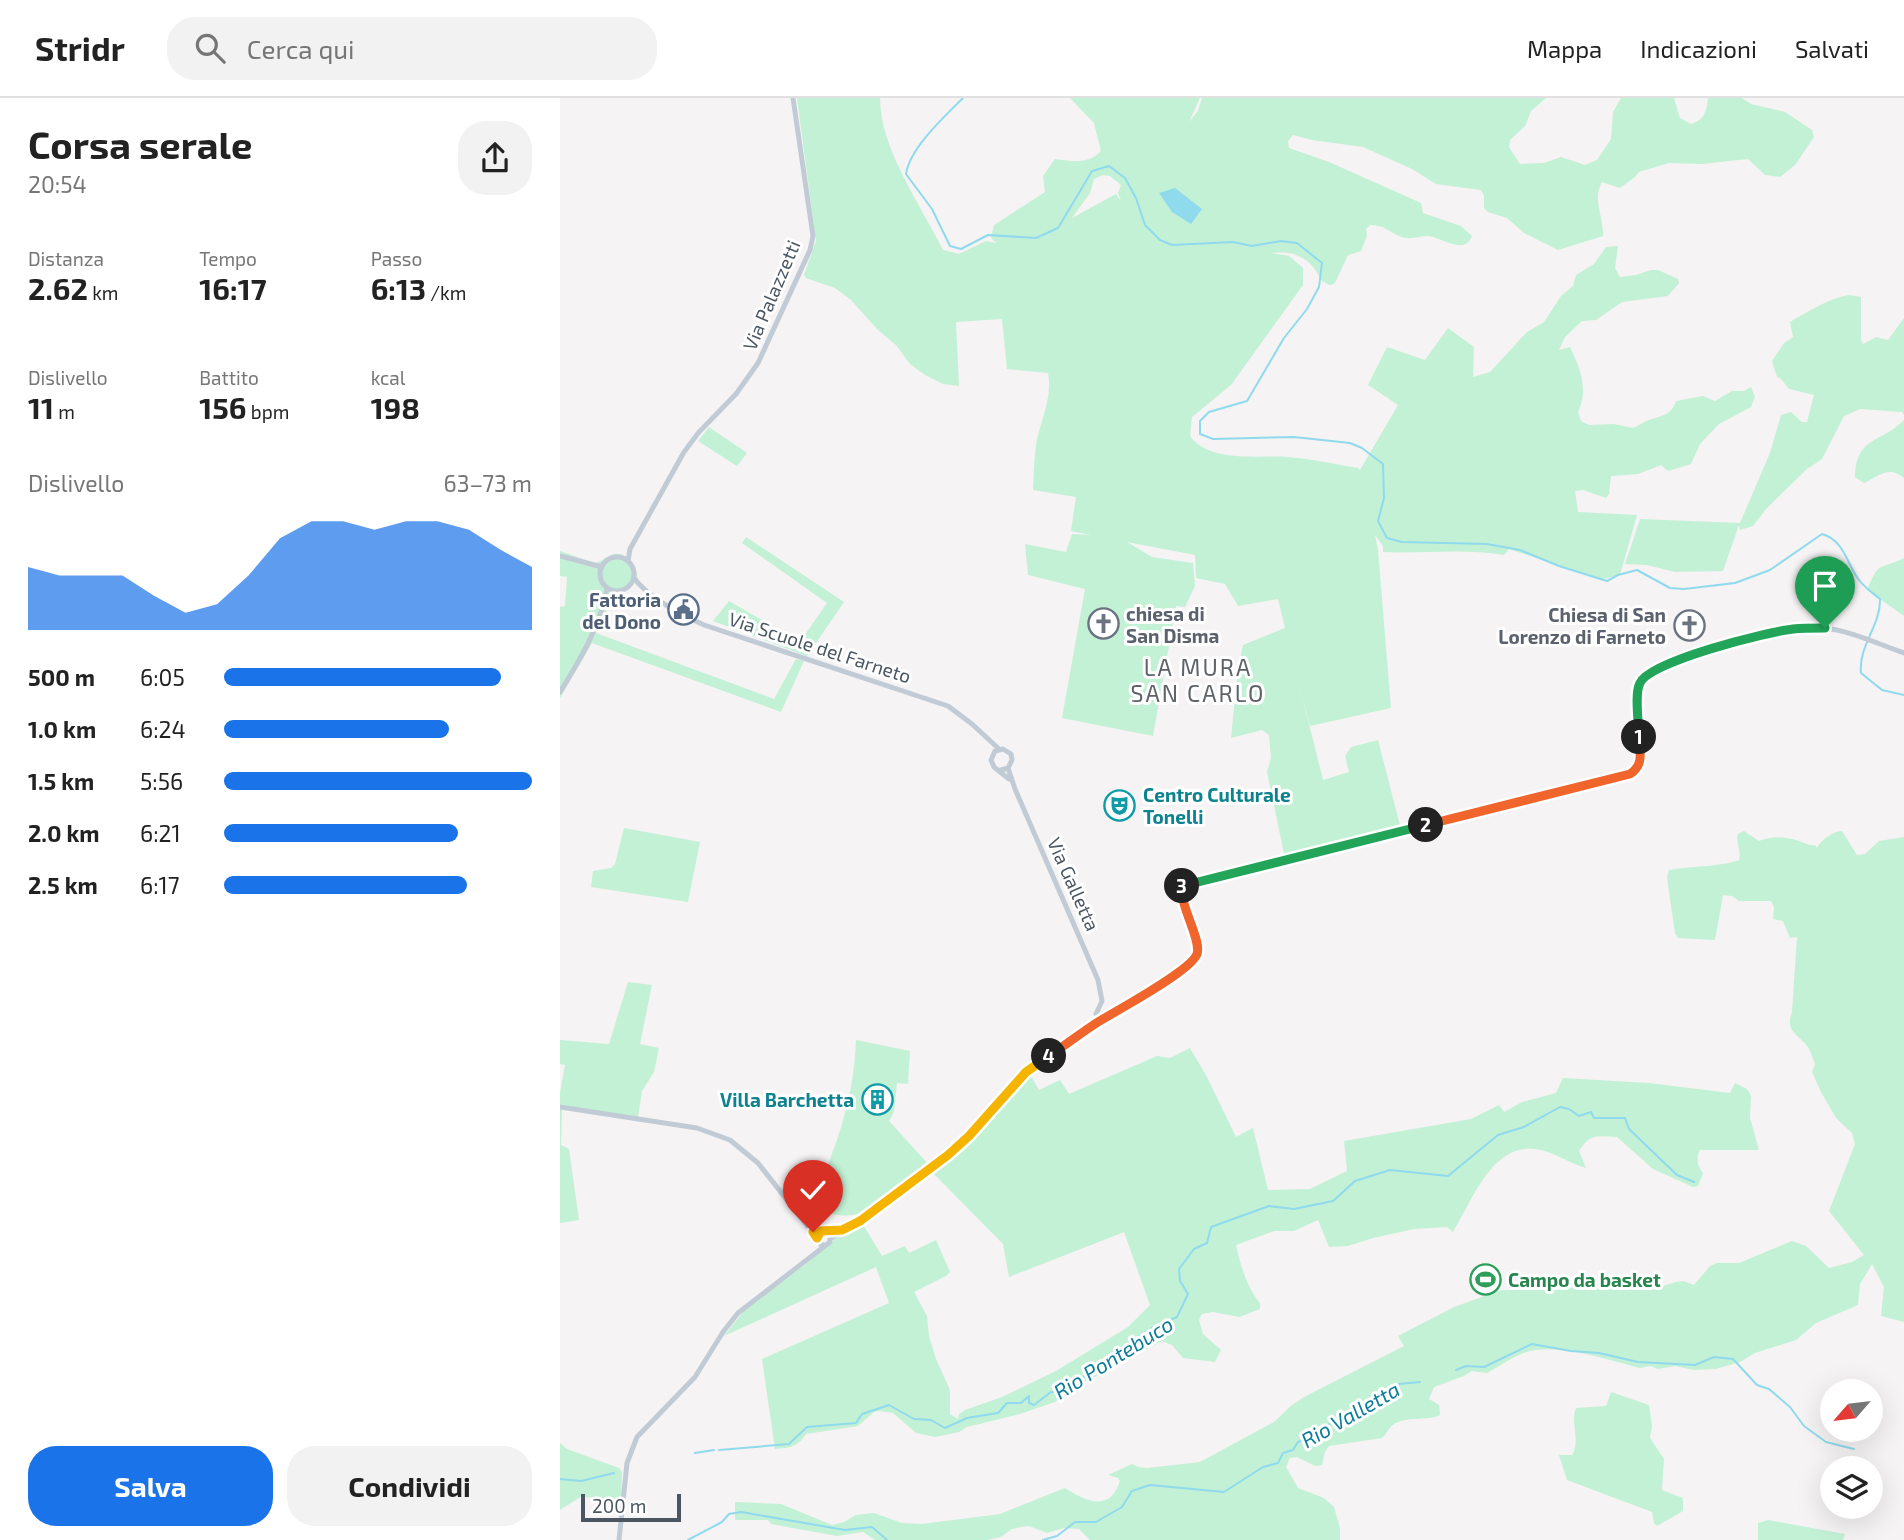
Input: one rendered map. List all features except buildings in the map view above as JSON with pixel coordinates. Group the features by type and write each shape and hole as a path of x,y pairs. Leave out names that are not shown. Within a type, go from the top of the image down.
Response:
{"street":[{"name":"Via Palazzetti","path":"628,561 631,549 684,452 698,432 737,394 758,363 810,250 813,236 793,98"},
{"name":"Via Palazzetti","path":"601,570 612,558 619,558 631,549"},
{"path":"560,556 601,570 603,583 607,588 616,591"},
{"path":"560,692 609,596 631,585 634,571 628,561 619,558"},
{"name":"Via Scuole del Farneto","path":"634,578 640,586 704,625 948,706 972,724 996,751"},
{"name":"Via Scuole del Farneto","path":"631,585 640,586"},
{"path":"604,604 607,588"},
{"path":"1097,1016 1116,1013 1195,958 1197,949 1181,888 1186,883 1630,774 1641,761 1638,687 1643,678 1668,664 1745,639 1793,629 1825,628 1904,653"},
{"path":"1004,749 1012,755 1008,768 1001,770 992,764 996,751 1004,749"},
{"name":"Via Galletta","path":"1008,768 1091,964 1102,993 1101,1004"},
{"name":"Via Galletta","path":"1001,770 1012,782"},
{"path":"1101,1004 1107,1013"},
{"path":"1094,1026 1101,1004"},
{"path":"813,1254 818,1233 827,1234 856,1224 948,1155 969,1136 1026,1072 1094,1026 1107,1013"},
{"path":"560,1107 716,1133 752,1157 824,1245"},
{"path":"803,1221 827,1234"},
{"path":"619,1540 629,1452 637,1437 695,1377 738,1313 824,1245 827,1234"}],"green space":[{"path":"797,98 880,98 887,137 903,176 943,250 959,254 986,241 996,243 991,238 994,225 1045,192 1043,176 1055,159 1085,160 1101,151 1094,123 1070,98 1200,98 1189,122 1198,111 1202,98 1546,98 1531,111 1525,126 1510,140 1509,147 1520,164 1544,163 1561,157 1585,165 1597,160 1611,139 1613,112 1621,98 1674,98 1680,118 1691,124 1704,114 1708,98 1742,98 1751,104 1785,112 1812,130 1814,137 1795,165 1780,177 1765,175 1748,159 1702,164 1669,163 1639,172 1620,188 1602,182 1598,202 1603,236 1558,250 1524,233 1507,218 1488,212 1484,208 1481,190 1436,184 1412,169 1363,147 1293,135 1288,141 1289,148 1329,162 1421,203 1423,213 1461,226 1472,236 1469,242 1458,245 1428,236 1406,238 1370,225 1366,229 1367,236 1361,251 1348,255 1335,283 1331,285 1323,282 1308,261 1291,253 1272,253 1289,256 1303,268 1303,285 1231,385 1192,417 1190,436 1198,445 1222,454 1297,458 1360,470 1398,405 1368,385 1387,347 1425,360 1448,328 1474,347 1473,377 1490,372 1527,332 1544,322 1561,296 1573,286 1576,275 1594,264 1606,247 1618,246 1615,268 1620,277 1658,270 1678,279 1679,283 1668,296 1622,302 1596,320 1582,321 1565,337 1559,350 1570,347 1582,379 1583,396 1578,412 1581,421 1589,425 1614,424 1633,428 1669,412 1676,401 1703,396 1715,401 1732,391 1744,391 1751,387 1755,397 1751,407 1719,424 1700,444 1691,464 1668,471 1661,465 1638,474 1611,476 1606,498 1583,490 1575,491 1578,512 1637,515 1620,575 1603,579 1593,577 1509,549 1504,555 1474,552 1383,552 1383,546 1375,535 1391,708 1310,726 1299,684 1323,780 1349,772 1345,756 1351,747 1378,740 1402,833 1286,863 1267,772 1271,758 1269,735 1262,730 1231,738 1243,645 1285,628 1278,599 1238,606 1225,584 1196,578 1195,555 1127,542 1152,557 1193,563 1195,586 1185,607 1176,606 1153,736 1062,718 1085,589 1028,575 1025,544 1066,552 1072,534 1091,535 1071,531 1076,497 1033,490 1036,445 1049,391 1048,373 1007,369 1002,319 956,322 959,386 943,384 925,375 910,364 896,345 877,329 851,300 835,288 806,278 804,275 816,241","holes":["1103,175 1110,176 1121,185 1118,193 1121,201 1116,194 1072,218 1090,193 1094,179"]},
{"path":"1849,295 1861,297 1863,344 1876,337 1888,340 1904,318 1904,415 1902,412 1860,409 1844,416 1822,459 1807,469 1766,509 1753,526 1740,530 1739,525 1723,571 1675,572 1647,565 1625,564 1640,519 1740,523 1770,453 1781,415 1791,412 1802,422 1807,422 1814,395 1789,389 1777,377 1772,361 1784,343 1793,337 1790,322 1826,302"},
{"path":"1904,420 1904,478 1889,472 1864,483 1855,477 1856,464 1865,447"},
{"path":"709,427 747,453 737,466 698,441"},
{"path":"746,537 844,602 807,656 713,621 729,601 800,642 827,603 742,543"},
{"path":"560,551 594,563 611,555 622,554 630,560 635,569 638,579 611,600 596,633 774,699 796,659 804,661 781,712 592,643 560,698 560,607 565,606 567,577 560,576"},
{"path":"1904,558 1904,616 1867,590 1881,567"},
{"path":"624,828 700,842 688,902 591,887 593,871 611,868 615,864"},
{"path":"1744,831 1759,841 1783,837 1815,845 1817,848 1828,836 1842,831 1857,855 1865,854 1879,841 1904,837 1904,1322 1881,1316 1884,1287 1872,1264 1860,1284 1858,1305 1816,1323 1796,1340 1716,1369 1694,1370 1675,1366 1640,1368 1597,1356 1549,1349 1521,1354 1487,1373 1472,1371 1434,1387 1429,1399 1439,1405 1440,1415 1398,1422 1391,1426 1382,1438 1329,1446 1322,1465 1315,1466 1297,1457 1290,1458 1286,1467 1298,1488 1324,1498 1334,1507 1340,1528 1340,1540 1090,1540 1079,1529 1064,1528 1047,1533 1029,1526 1012,1529 1001,1537 987,1540 875,1540 863,1532 837,1536 771,1524 768,1520 735,1520 735,1502 781,1504 832,1525 856,1515 874,1513 902,1523 922,1524 1000,1514 1065,1488 1089,1500 1103,1501 1116,1491 1120,1481 1108,1475 1132,1464 1147,1468 1200,1462 1274,1422 1304,1397 1404,1346 1398,1336 1454,1307 1501,1290 1561,1290 1591,1283 1648,1290 1683,1281 1694,1285 1710,1266 1717,1263 1739,1263 1792,1241 1806,1246 1829,1268 1852,1262 1864,1255 1829,1211 1855,1144 1852,1133 1836,1118 1821,1092 1812,1072 1815,1064 1808,1047 1791,1028 1797,937 1790,938 1783,921 1773,919 1774,907 1771,901 1739,901 1732,896 1723,895 1715,940 1678,938 1675,933 1667,878 1669,870 1739,860 1737,837"},
{"path":"628,982 652,985 640,1044 659,1048 654,1072 642,1091 638,1117 562,1108 561,1145 569,1149 579,1220 560,1223 560,1093 565,1065 560,1064 560,1040 609,1044"},
{"path":"856,1040 910,1051 908,1084 897,1083 894,1112 889,1121 929,1165 948,1145 975,1128 1016,1079 1031,1076 1039,1090 1060,1080 1069,1094 1157,1056 1170,1058 1190,1048 1236,1137 1253,1128 1268,1190 1310,1189 1347,1171 1344,1141 1471,1119 1499,1105 1504,1112 1522,1102 1556,1093 1563,1078 1649,1083 1730,1093 1735,1083 1747,1089 1751,1096 1750,1118 1759,1150 1700,1150 1698,1162 1703,1173 1698,1186 1693,1187 1653,1169 1617,1137 1599,1136 1587,1141 1579,1151 1586,1168 1542,1150 1520,1150 1506,1156 1485,1177 1453,1232 1447,1227 1414,1229 1348,1246 1329,1247 1318,1220 1294,1231 1274,1231 1236,1245 1245,1276 1260,1303 1260,1309 1239,1317 1213,1312 1202,1314 1199,1320 1203,1334 1221,1350 1215,1362 1183,1358 1172,1345 1162,1341 1072,1389 1055,1402 967,1427 959,1432 935,1437 916,1433 893,1413 880,1411 874,1412 858,1426 806,1434 793,1446 775,1449 762,1359 889,1303 876,1267 724,1336 743,1312 830,1245 835,1238 862,1223 882,1256 905,1246 909,1253 936,1240 950,1272 914,1292 927,1316 929,1336 936,1359 950,1390 950,1414 958,1419 959,1414 965,1410 1002,1397 1056,1371 1128,1327 1150,1305 1124,1232 1009,1277 1003,1244 934,1174 864,1222 858,1214 831,1214 806,1203 815,1198 843,1121 852,1082"},
{"path":"1611,1392 1649,1405 1652,1426 1650,1438 1664,1459 1662,1490 1683,1498 1683,1511 1657,1526 1652,1512 1567,1480 1559,1455 1572,1455 1575,1449 1576,1408 1606,1406"},
{"path":"560,1443 567,1449 619,1468 622,1472 621,1504 582,1496 560,1510"},
{"path":"1768,1520 1845,1534 1843,1540 1758,1540 1758,1523"}],"water":[{"path":"1175,188 1202,209 1191,224 1172,212 1159,193"}],"waterway":[{"path":"963,98 921,144 906,174 932,209 950,246 961,249 988,235 1036,238 1058,228 1092,171 1109,166 1125,178 1136,198 1145,225 1160,240 1172,245 1233,242 1252,246 1281,241 1297,243 1322,263 1319,287 1307,309 1284,338 1247,401 1209,412 1200,421 1200,434 1213,439 1294,437 1350,443 1362,448 1383,464 1384,498 1378,521 1387,538 1402,542 1487,544 1520,550 1607,581 1637,570 1670,588 1735,583 1770,570 1822,534 1835,541 1859,580 1880,599 1877,618 1863,654 1861,673 1882,690 1904,695"},
{"name":"Rio Pontebuco","path":"719,1450 789,1444 807,1427 856,1423 862,1414 889,1405 914,1419 931,1420 945,1428 967,1418 998,1413 1007,1403 1021,1403 1029,1396 1029,1403 1034,1405 1051,1392 1060,1392 1063,1384 1088,1375 1113,1353 1150,1329 1177,1317 1188,1294 1180,1281 1179,1269 1194,1249 1207,1243 1211,1227 1269,1206 1294,1209 1333,1201 1355,1181 1390,1170 1448,1176 1498,1135 1524,1127 1560,1107 1579,1116 1591,1112 1594,1118 1625,1118 1629,1129 1677,1175 1694,1182"},
{"name":"Rio Valletta","path":"1456,1370 1466,1366 1484,1367 1532,1344 1599,1353 1638,1362 1695,1365 1714,1357 1733,1359 1757,1385 1769,1389 1790,1407 1804,1426 1826,1442 1854,1449"},
{"name":"Rio Valletta","path":"1043,1540 1057,1536 1075,1522 1096,1522 1122,1507 1132,1491 1150,1485 1224,1492 1263,1467 1278,1463 1283,1453 1293,1450 1298,1442 1313,1436 1348,1411 1365,1406 1386,1393 1395,1393 1399,1384 1420,1382"},
{"name":"Rio Pontebuco","path":"695,1453 714,1450"},
{"name":"Rio Pontebuco","path":"560,1479 581,1481 614,1473"},
{"name":"Rio Valletta","path":"688,1540 722,1522 729,1514 741,1512 845,1530 872,1527 887,1540"}],"place":[{"name":"Fattoria del Dono","path":"684,610"},
{"name":"chiesa di San Disma","path":"1103,624"},
{"name":"Chiesa di San Lorenzo di Farneto","path":"1689,625"},
{"name":"Centro Culturale Tonelli","path":"1120,805"},
{"name":"Villa Barchetta","path":"877,1099"},
{"name":"Campo da basket","path":"1485,1279"}],"district":[{"name":"LA MURA SAN CARLO","path":"1198,680"}],"route":[{"path":"813,1232 817,1238 821,1231 842,1230 856,1224 948,1155 969,1136 1026,1072 1097,1022 1119,1012 1191,962 1197,949 1182,899 1181,888 1186,883 1630,774 1641,761 1638,687 1643,678 1668,664 1745,639 1793,629 1825,628"}]}
